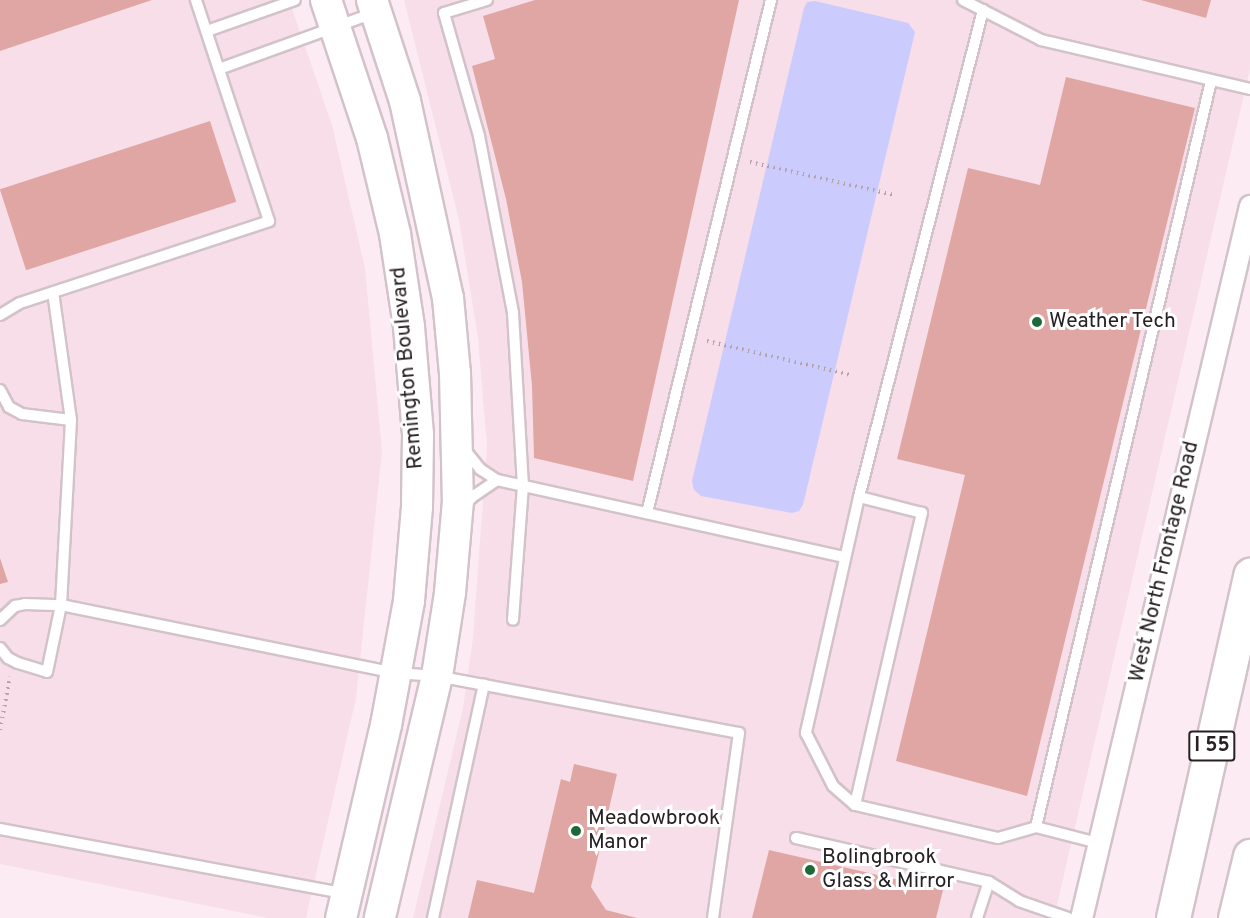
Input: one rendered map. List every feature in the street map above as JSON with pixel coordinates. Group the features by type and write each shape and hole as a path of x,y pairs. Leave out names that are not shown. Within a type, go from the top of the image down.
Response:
{"highway":[{"name":"I 55","path":"1173,918 1250,574"},
{"path":"1235,918 1250,856"}],"street":[{"name":"Remington Boulevard","path":"326,0 372,138 395,234 409,327 418,435 417,507 409,601 396,673 344,906"},
{"name":"Remington Boulevard","path":"374,6 405,101 448,298 455,373 458,513 450,593 437,676 380,918"},
{"name":"West North Frontage Road","path":"1081,918 1250,206"}],"lane":[{"path":"0,315 20,303 268,221 196,0"},
{"path":"207,32 295,0"},
{"path":"487,0 444,13 479,136 513,313 524,486 513,620"},
{"path":"647,513 771,0"},
{"path":"963,0 1041,40 1250,89"},
{"path":"219,69 335,29 374,6"},
{"path":"982,10 859,497 806,733 833,786 855,805 998,838 1036,827 1098,843"},
{"path":"1036,827 1211,81"},
{"path":"0,648 8,658 47,672 61,606 71,420 53,292"},
{"path":"0,390 9,407 22,414 71,420"},
{"path":"457,436 470,459 497,480 845,557"},
{"path":"458,513 472,497 497,480"},
{"path":"855,805 922,513 859,497"},
{"path":"0,620 15,606 25,604 61,606 396,673 437,676 739,733 713,918"},
{"path":"433,918 484,685"},
{"path":"0,829 344,906"},
{"path":"796,838 989,882 1019,901 1068,918"},
{"path":"976,918 989,882"}],"path":[{"path":"750,162 894,195"},
{"path":"708,341 851,375"},
{"path":"0,730 10,675 18,663"}],"shaded area":[{"path":"0,0 289,0 332,125 365,268 382,452 356,698 306,918 268,918 0,864"},
{"path":"404,0 1250,0 1250,69 1054,918 413,918 463,708 473,638 487,446 478,338 459,220"}],"water":[{"path":"815,1 908,23 915,32 803,505 799,511 792,513 701,496 694,490 692,481 804,8 807,2"}],"building":[{"path":"0,0 152,0 0,51"},
{"path":"535,0 739,0 633,481 534,458 532,386 522,282 506,199 472,66 495,59 483,16"},
{"path":"1141,0 1211,0 1206,18"},
{"name":"Weather Tech","path":"1066,77 1195,108 1027,796 896,761 965,475 897,459 968,168 1040,185"},
{"path":"210,121 236,202 26,270 0,189"},
{"path":"0,558 8,582 0,584"},
{"name":"Meadowbrook Manor","path":"574,764 617,774 591,887 606,910 637,918 468,918 477,880 534,893 561,779 570,782"},
{"name":"Bolingbrook Glass & Mirror","path":"769,850 943,890 936,918 752,918"}],"place":[{"name":"Weather Tech","path":"1037,322"},
{"name":"Meadowbrook Manor","path":"576,831"},
{"name":"Bolingbrook Glass & Mirror","path":"810,870"}]}
